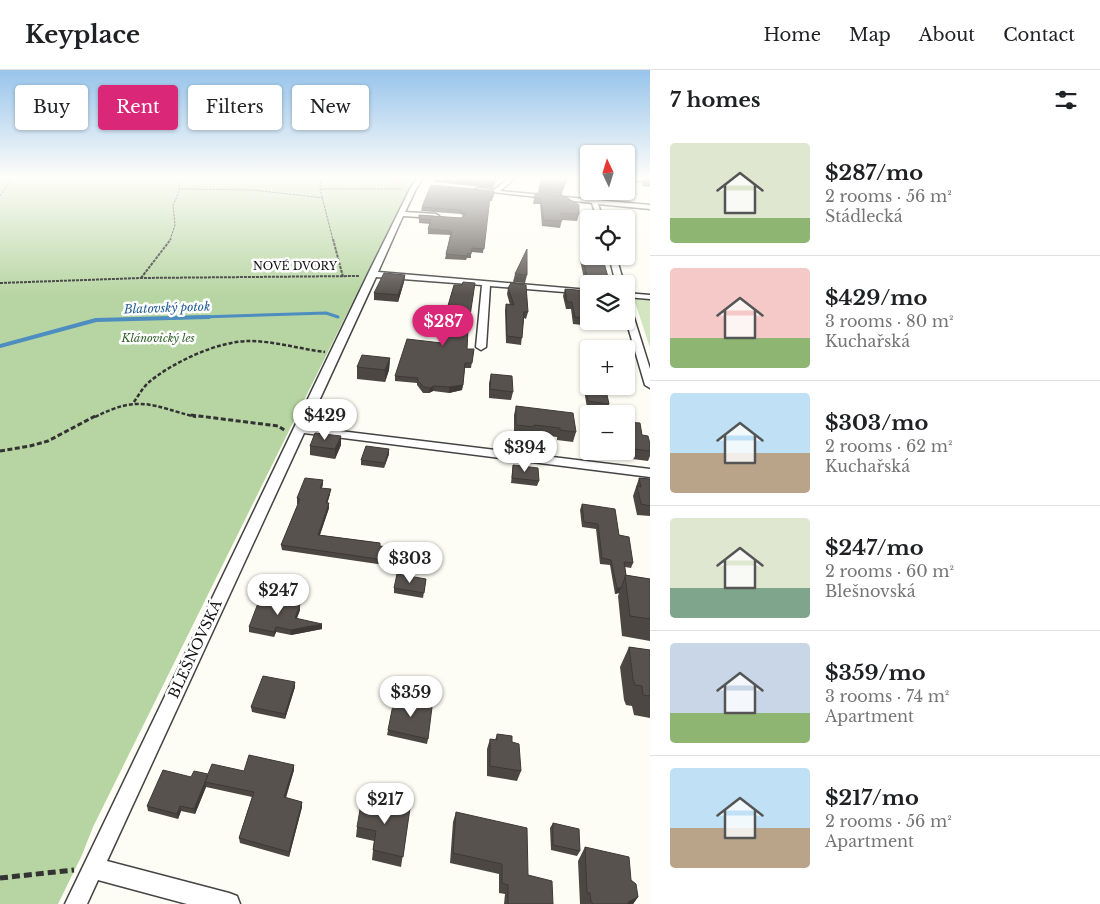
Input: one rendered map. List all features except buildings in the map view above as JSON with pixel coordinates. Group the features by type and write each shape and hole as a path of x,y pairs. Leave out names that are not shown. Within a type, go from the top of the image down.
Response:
{"street":[{"name":"BLEŠNOVSKÁ","path":"76,904 400,217"},
{"path":"372,274 580,291"},
{"path":"481,347 486,284"},
{"path":"635,296 650,297"},
{"path":"634,330 650,385"},
{"path":"299,429 650,473"},
{"path":"93,868 229,904"}],"path":[{"path":"141,278 172,236 175,217"},
{"path":"329,217 343,277"},
{"name":"NOVÉ DVORY","path":"0,283 141,278 343,277 372,274"},
{"path":"133,403 147,384 166,371 211,349 228,343 248,341 336,353"},
{"path":"0,450 22,448 46,442 120,406 133,403 179,410 197,417 278,426 286,431 286,455"},
{"path":"0,878 93,868"}],"green space":[{"name":"Klánovický les","path":"0,217 395,217 93,827 82,855 58,904 0,904"},
{"path":"635,299 650,300 650,347"}],"waterway":[{"name":"Blatovský potok","path":"168,318 326,313 338,317"},
{"name":"Blatovský potok","path":"0,346 96,320 209,317"}]}
